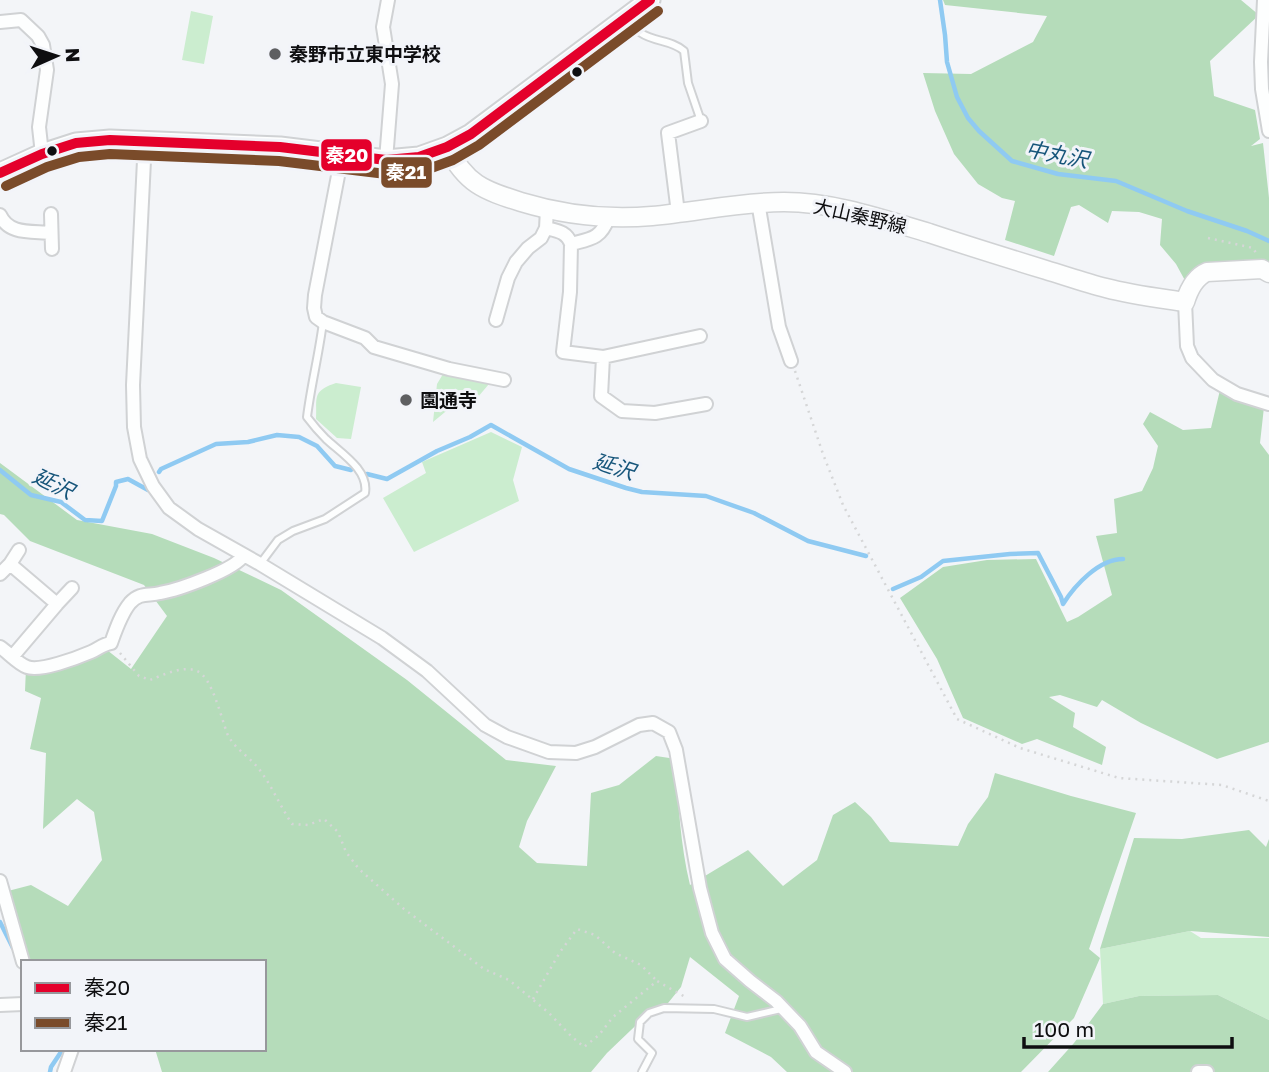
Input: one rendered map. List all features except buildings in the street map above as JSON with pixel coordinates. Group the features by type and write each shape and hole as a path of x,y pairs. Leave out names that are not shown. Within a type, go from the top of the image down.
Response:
{"main road":[{"path":"0,173 42,154 76,143 110,140 280,147 386,160 419,157 447,147 471,134 650,0"},
{"name":"大山秦野線","path":"447,147 456,163 475,184 547,209 608,218 654,216 758,202 812,204 853,211 1106,288 1185,302"},
{"path":"1185,302 1195,281 1207,272 1262,269 1269,273"}],"street":[{"path":"386,160 392,84 383,27 388,0"},
{"path":"1264,0 1262,89 1269,131"},
{"path":"0,22 21,20 38,36 43,45 47,70 39,127 42,154"},
{"path":"678,213 668,133 701,121"},
{"path":"145,140 133,385 134,427 140,459 153,486 169,508 198,529 382,638 427,670 485,725 506,737 549,752 576,753 595,747 639,725 653,723 669,732 676,750 699,888 712,933 725,959 783,1008 800,1026 816,1052 845,1072"},
{"path":"342,155 315,295 316,317 365,338 374,347 449,369 504,380"},
{"path":"758,202 779,327 791,361"},
{"path":"495,320 516,262 541,238 546,228 547,209"},
{"path":"51,214 52,249"},
{"path":"0,215 4,224 13,230 51,233"},
{"path":"571,244 597,237 605,229 608,218"},
{"path":"546,228 562,232 571,244 570,292 563,352 603,357 700,336"},
{"path":"1185,302 1187,346 1192,358 1213,380 1237,394 1269,404"},
{"path":"603,357 601,396 622,411 655,413 706,404"},
{"path":"0,574 19,551"},
{"path":"0,647 22,666 31,669 40,669 90,652 111,643 118,623 131,602 143,594 157,594 201,580 240,562 244,555"},
{"path":"10,564 57,604"},
{"path":"12,657 72,587"},
{"path":"0,881 22,960"},
{"path":"0,1005 21,1004"},
{"path":"64,1072 71,1051"},
{"path":"1198,1072 1208,1072"}],"lane":[{"path":"628,17 639,32 678,46 684,51 688,83 701,121"},
{"path":"260,564 278,540 325,519 365,492 367,484 349,458 307,417 323,322"},
{"path":"642,1072 652,1053 638,1038 640,1022 649,1013 664,1007 714,1009 747,1017 783,1008"}],"path":[{"path":"1208,238 1253,248 1257,256"},
{"path":"791,361 843,505 957,719 1020,748 1118,778 1222,785 1269,801"},
{"path":"111,643 139,676 150,680 176,671 195,670 205,676 228,736 258,767 292,824 308,825 324,819 338,832 346,852 359,869 404,909 484,969 509,980 584,1047 599,1035 613,1017 657,981"},
{"path":"533,1000 559,952 578,929 595,935 615,953 641,965 657,981 702,1009"}],"green space":[{"path":"943,0 1241,0 1259,15 1210,61 1214,96 1255,110 1260,139 1251,146 1263,143 1269,198 1269,272 1232,262 1188,286 1176,264 1160,245 1162,219 1139,212 1112,211 1108,223 1079,205 1071,207 1054,256 1005,240 1015,201 1002,198 978,184 954,154 935,111 923,73 971,74 1033,42 1047,16 945,5"},
{"path":"191,11 213,16 204,64 182,60"},
{"path":"443,374 489,384 472,404 456,403 433,422 437,384"},
{"path":"336,383 361,387 351,439 337,438 316,419 319,392"},
{"path":"1220,390 1264,407 1260,443 1269,455 1269,742 1217,759 1141,723 1102,700 1097,707 1060,695 1049,697 1075,713 1073,727 1106,747 1102,765 1037,739 1022,744 963,718 937,659 900,598 943,567 987,560 1036,559 1067,622 1112,595 1096,536 1117,533 1114,499 1142,491 1153,468 1158,446 1143,424 1150,412 1183,430 1211,428"},
{"path":"491,432 522,447 513,480 519,501 414,552 383,498 426,473 422,462"},
{"path":"0,463 77,520 152,534 214,558 281,590 407,680 506,760 556,766 527,821 519,847 537,863 587,866 591,793 619,785 656,756 676,759 682,838 690,885 748,850 783,886 817,860 833,815 855,802 871,817 890,842 958,846 968,824 988,797 995,773 1136,813 1089,949 1100,958 1074,1018 1021,1072 787,1072 771,1057 725,1033 739,996 690,957 681,987 664,1008 653,1009 591,1072 162,1072 156,1051 266,1051 266,960 29,960 8,891 31,885 68,906 102,860 94,812 77,799 43,829 46,753 30,749 41,698 25,691 26,668 42,675 107,650 131,669 167,616 144,585 30,541 0,514"},
{"path":"1249,830 1266,847 1269,839 1269,937 1190,931 1100,949 1134,838 1182,839"},
{"path":"1190,931 1201,938 1269,938 1269,1020 1218,995 1139,996 1103,1004 1100,949"},
{"path":"1218,995 1269,1020 1269,1072 1048,1072 1103,1004 1139,996"}],"waterway":[{"name":"中丸沢","path":"940,0 947,62 957,97 968,118 979,131 1012,161 1058,174 1116,181 1269,241"},
{"name":"延沢","path":"367,474 387,479 491,425 569,469 642,492 706,496 754,513 808,541 866,556"},
{"name":"延沢","path":"159,472 216,444 248,442 277,435 299,437 317,446 335,466 351,470"},
{"name":"延沢","path":"0,470 31,495 61,502 85,520 102,521 116,482 128,479 148,490"},
{"name":"延沢","path":"893,589 921,577 943,561 1038,553 1063,604 1081,581 1097,568 1105,563 1123,559"},
{"path":"0,922 13,948"},
{"path":"50,1072 62,1051"}],"transit line":[{"name":"秦20","path":"0,173 42,154 76,143 110,140 280,147 386,160 419,157 447,147 471,134 650,0"},
{"name":"秦21","path":"6,186 47,167 79,157 110,154 279,161 386,174 423,171 453,160 479,145 658,11"}],"place":[{"name":"秦野市立東中学校","path":"275,54"},
{"name":"園通寺","path":"406,400"}]}
